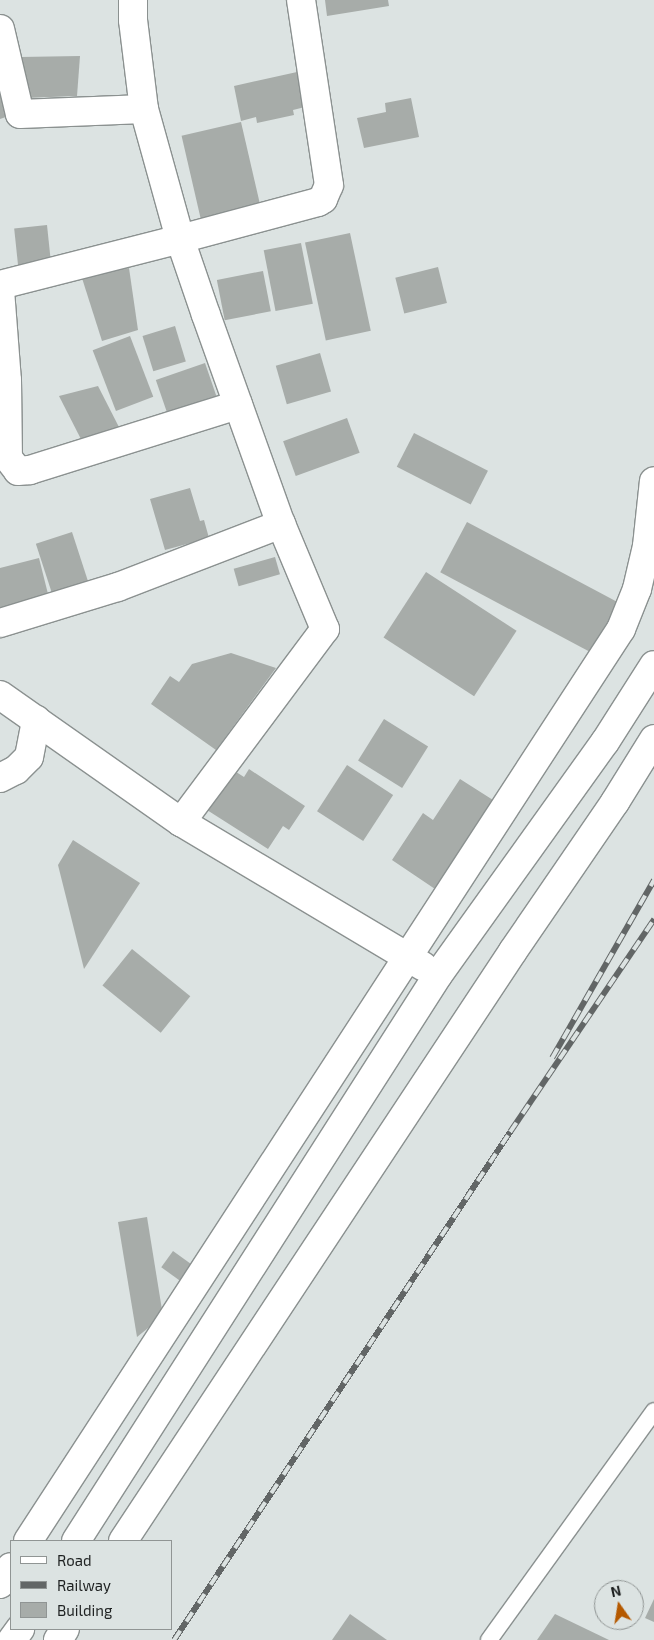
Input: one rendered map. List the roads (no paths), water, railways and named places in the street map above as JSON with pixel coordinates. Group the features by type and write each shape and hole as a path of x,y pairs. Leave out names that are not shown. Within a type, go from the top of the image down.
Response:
{"street":[{"path":"133,0 133,20 144,109 180,239 282,524 325,629 181,822"},
{"path":"0,285 318,202 327,192 329,184 301,0"},
{"path":"0,29 10,120 144,109"},
{"path":"0,290 8,458 18,470 30,470 238,404"},
{"path":"29,1540 621,629 637,589 647,546 654,481"},
{"path":"0,623 118,587 282,524"},
{"path":"77,1540 438,975 605,742 654,665"},
{"path":"0,695 181,822 438,975"},
{"path":"0,778 16,770 30,757 36,720"},
{"path":"124,1540 508,959 615,802 654,739"},
{"path":"0,1584 10,1568"}],"lane":[{"path":"489,1640 654,1411"}],"railway":[{"path":"552,1058 654,880"},
{"path":"174,1640 510,1132 654,919"}]}
